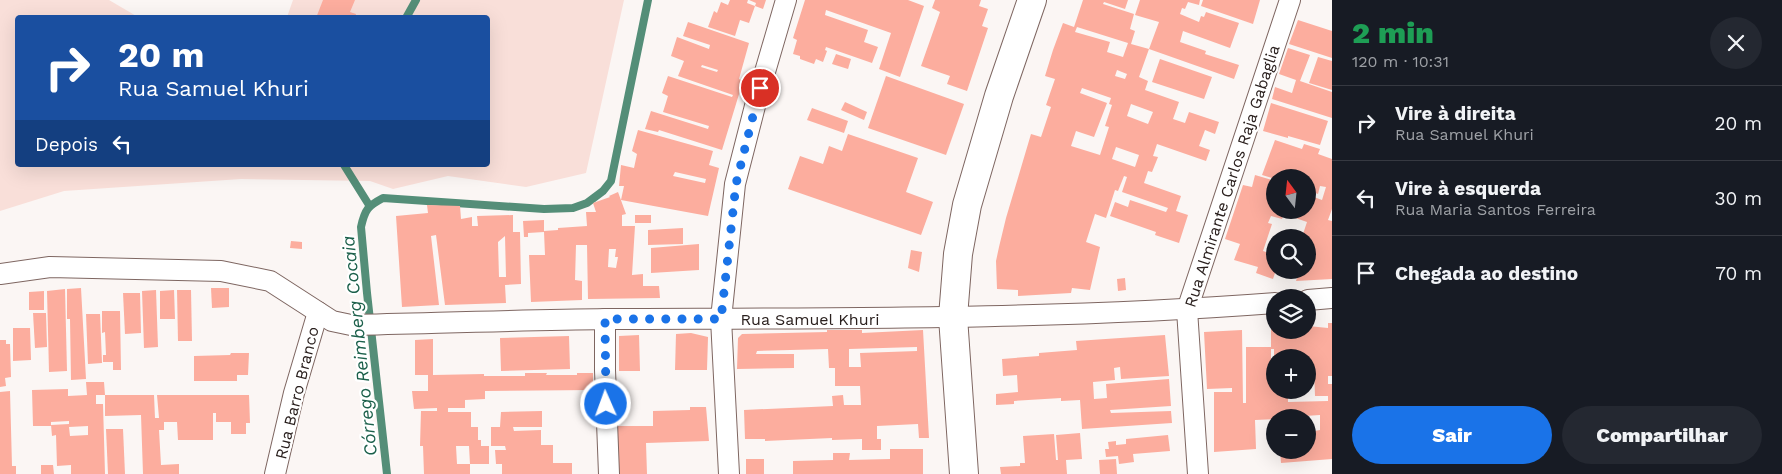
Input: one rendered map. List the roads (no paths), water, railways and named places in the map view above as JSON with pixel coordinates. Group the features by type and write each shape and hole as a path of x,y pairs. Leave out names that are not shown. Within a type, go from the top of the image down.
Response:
{"main road":[{"path":"964,474 953,317 958,254 967,205 999,96 1032,0"}],"street":[{"path":"728,474 721,319 736,184 755,106 786,0"},
{"name":"Rua Almirante Carlos Raja Gabaglia","path":"1198,474 1187,310 1290,0"},
{"name":"Rua Samuel Khuri","path":"0,274 50,268 221,271 270,281 332,321 352,325 605,319 953,317 1187,310 1266,304"},
{"path":"1316,299 1332,298"},
{"name":"Rua Barro Branco","path":"275,474 294,393 318,312"},
{"path":"605,319 609,474"}],"waterway":[{"path":"408,15 416,0"},
{"name":"Córrego Reimberg Cocaia","path":"387,474 361,227 366,212 374,203 383,198 544,209 573,208 587,203 603,191 611,181 648,0"},
{"path":"345,167 369,205"}]}
